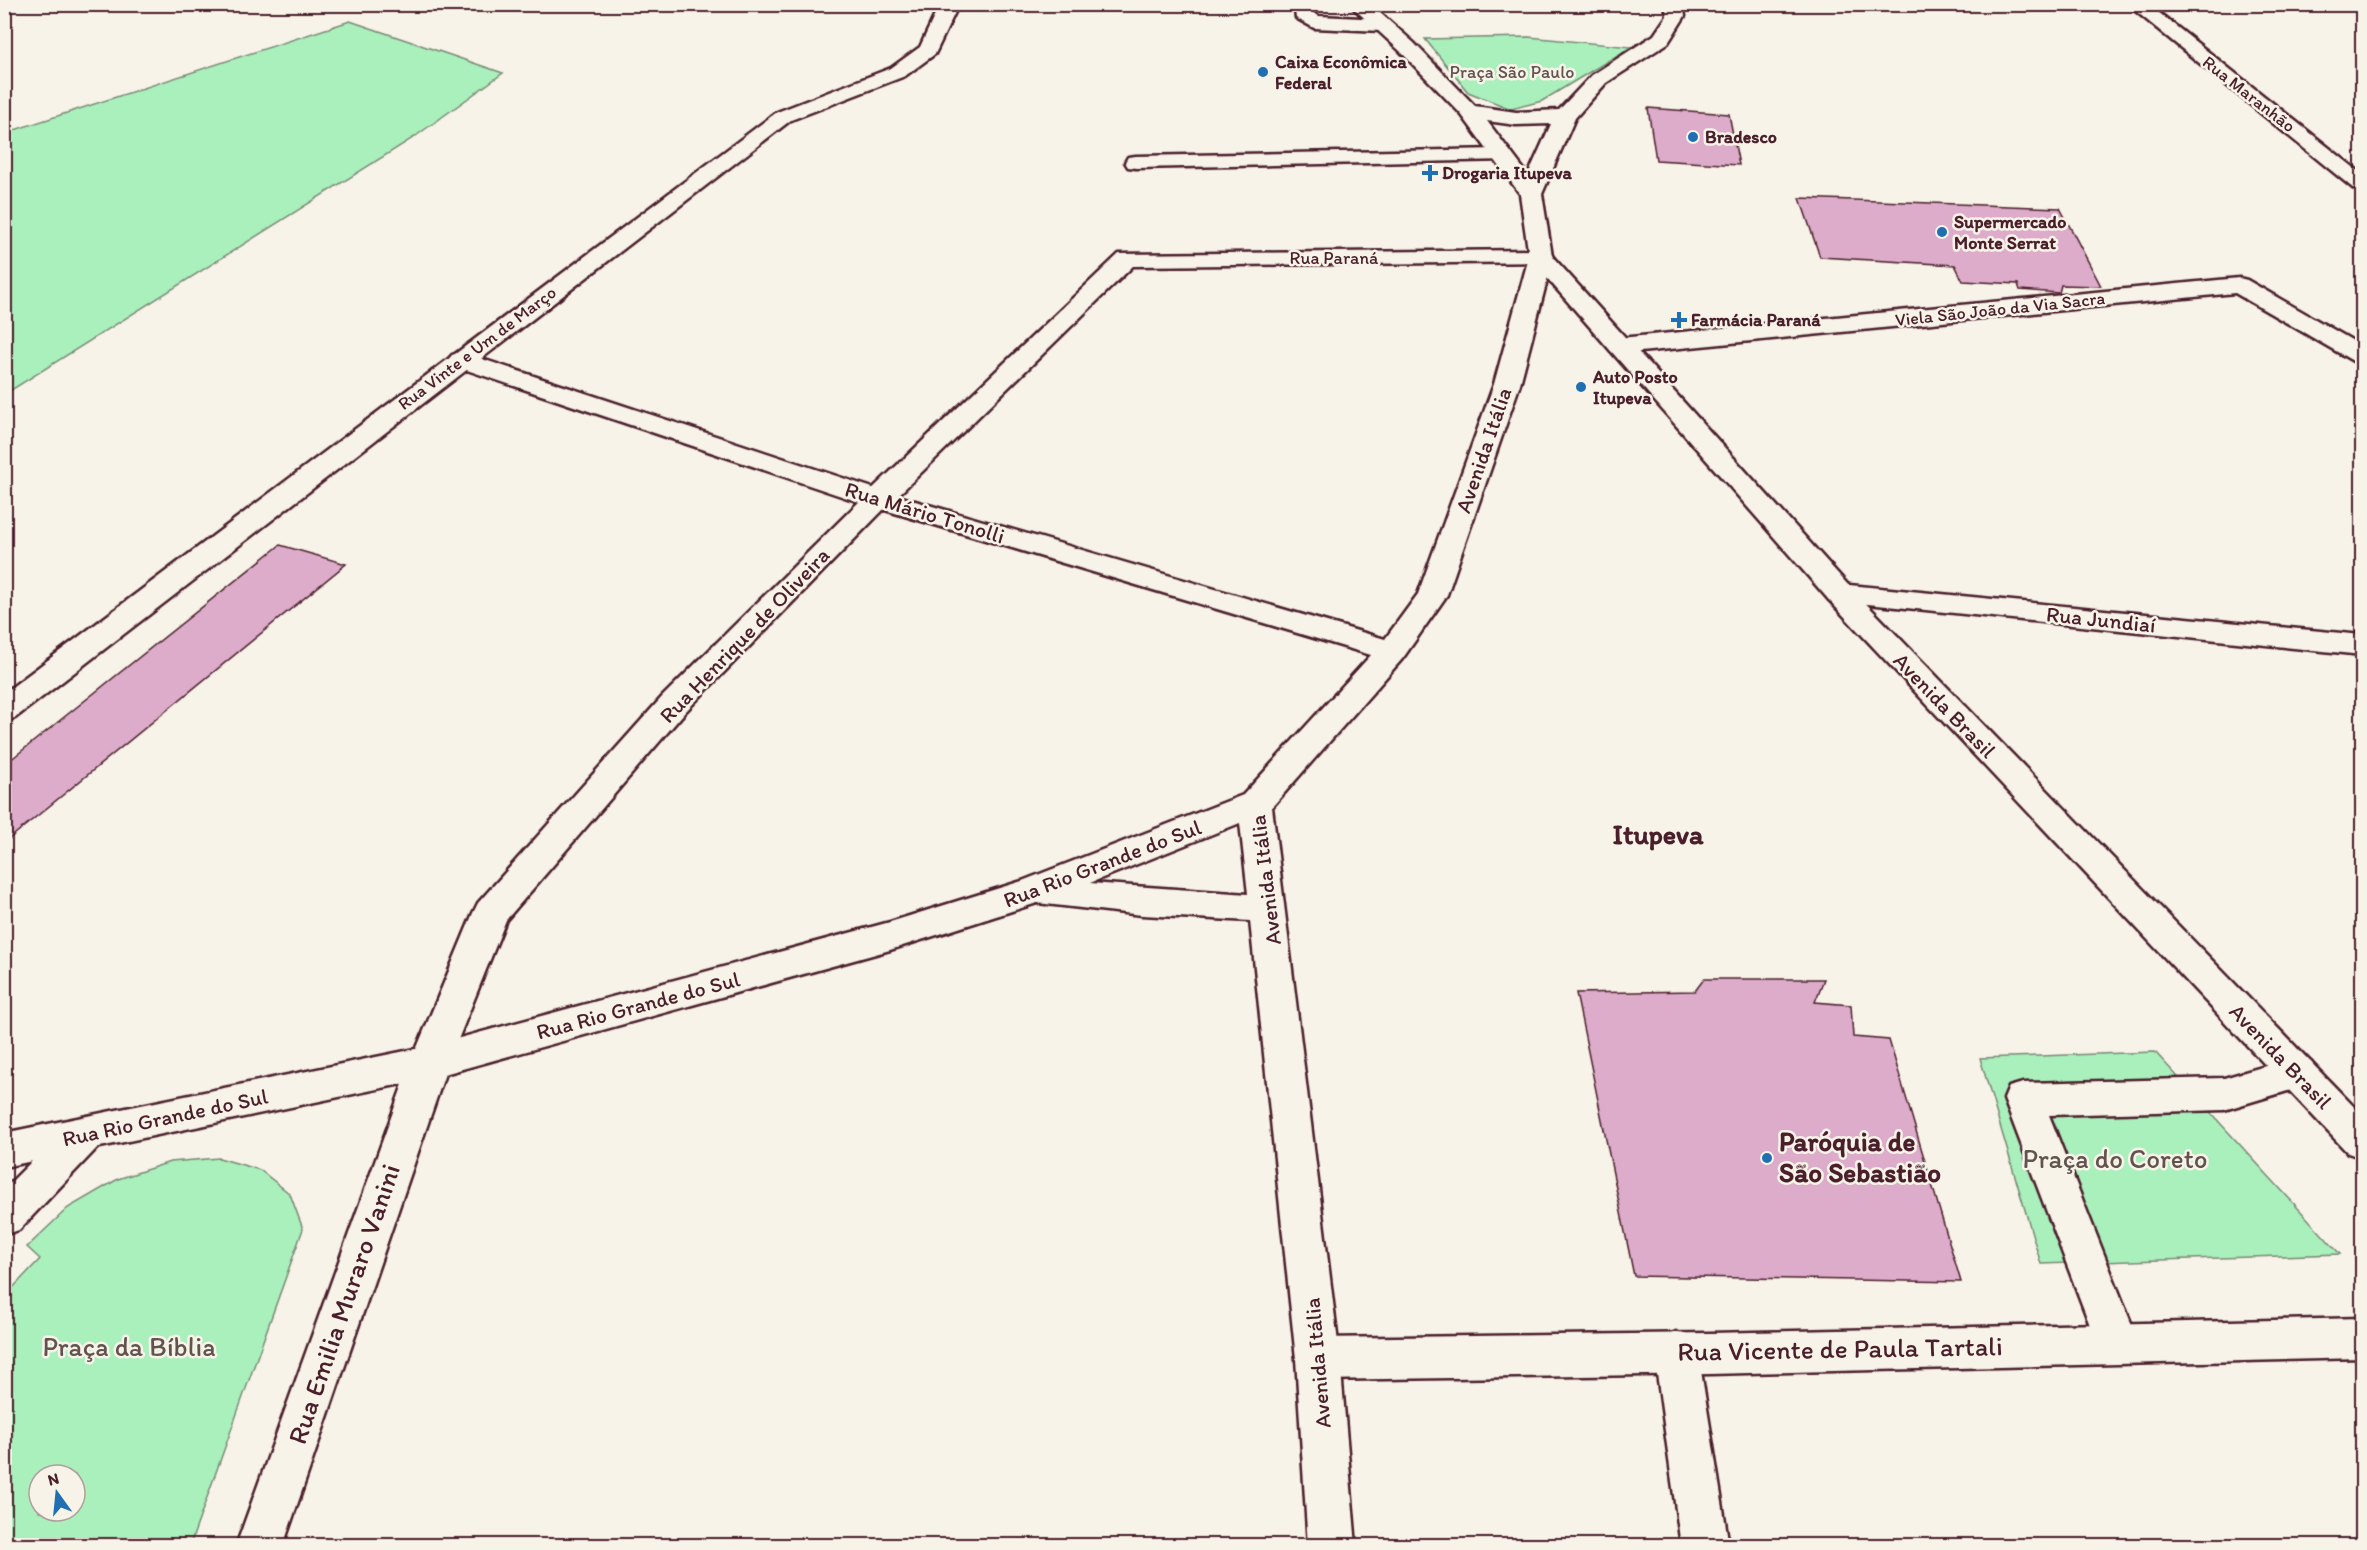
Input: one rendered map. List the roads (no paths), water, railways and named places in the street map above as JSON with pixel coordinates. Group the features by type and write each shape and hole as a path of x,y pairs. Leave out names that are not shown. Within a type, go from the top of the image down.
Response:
{"main road":[{"name":"Rua Vinte e Um de Março","path":"4,710 460,360 784,116 898,72 928,50 950,4"},
{"path":"1303,4 1303,14 1314,22 1382,26"},
{"path":"1358,4 1406,46 1468,111 1531,194 1541,257"},
{"path":"1531,194 1565,116 1599,79 1661,39 1677,16 1674,4"},
{"name":"Rua Maranhão","path":"2136,4 2362,184"},
{"path":"1468,111 1497,119 1526,120 1565,116"},
{"path":"1136,162 1502,155"},
{"name":"Rua Paraná","path":"1127,259 1541,257"},
{"name":"Avenida Brasil","path":"1541,257 1839,593 2362,1141"},
{"name":"Avenida Itália","path":"1332,1545 1318,1359 1269,909 1255,804 1392,651 1432,595 1507,384 1541,257"},
{"name":"Rua Henrique de Oliveira","path":"430,1062 491,913 674,705 878,499 1127,259"},
{"name":"Viela São João da Via Sacra","path":"1620,346 2239,285 2362,356"},
{"name":"Rua Mário Tonolli","path":"460,360 878,499 1392,651"},
{"name":"Rua Jundiaí","path":"1839,593 2362,645"},
{"name":"Rua Rio Grande do Sul","path":"4,1150 430,1062 890,936 1034,891 1255,804"},
{"path":"1034,891 1142,902 1269,909"},
{"name":"Rua Emilia Muraro Vanini","path":"259,1545 430,1062"},
{"path":"2117,1343 2023,1099 2224,1094 2298,1073"},
{"path":"4,1217 84,1135"},
{"name":"Rua Vicente de Paula Tartali","path":"1318,1359 1546,1358 1676,1352 2362,1338"},
{"path":"1676,1352 1705,1545"}],"place":[{"name":"Caixa Econômica Federal","path":"1263,72"},
{"name":"Bradesco","path":"1693,137"},
{"name":"Drogaria Itupeva","path":"1430,173"},
{"name":"Supermercado Monte Serrat","path":"1942,232"},
{"name":"Farmácia Paraná","path":"1679,320"},
{"name":"Auto Posto Itupeva","path":"1581,387"},
{"name":"Paróquia de São Sebastião","path":"1767,1158"}],"district":[{"name":"Itupeva","path":"1658,834"}],"park label":[{"name":"Praça São Paulo","path":"1512,72"},
{"name":"Praça do Coreto","path":"2115,1159"},
{"name":"Praça da Bíblia","path":"129,1347"}]}
